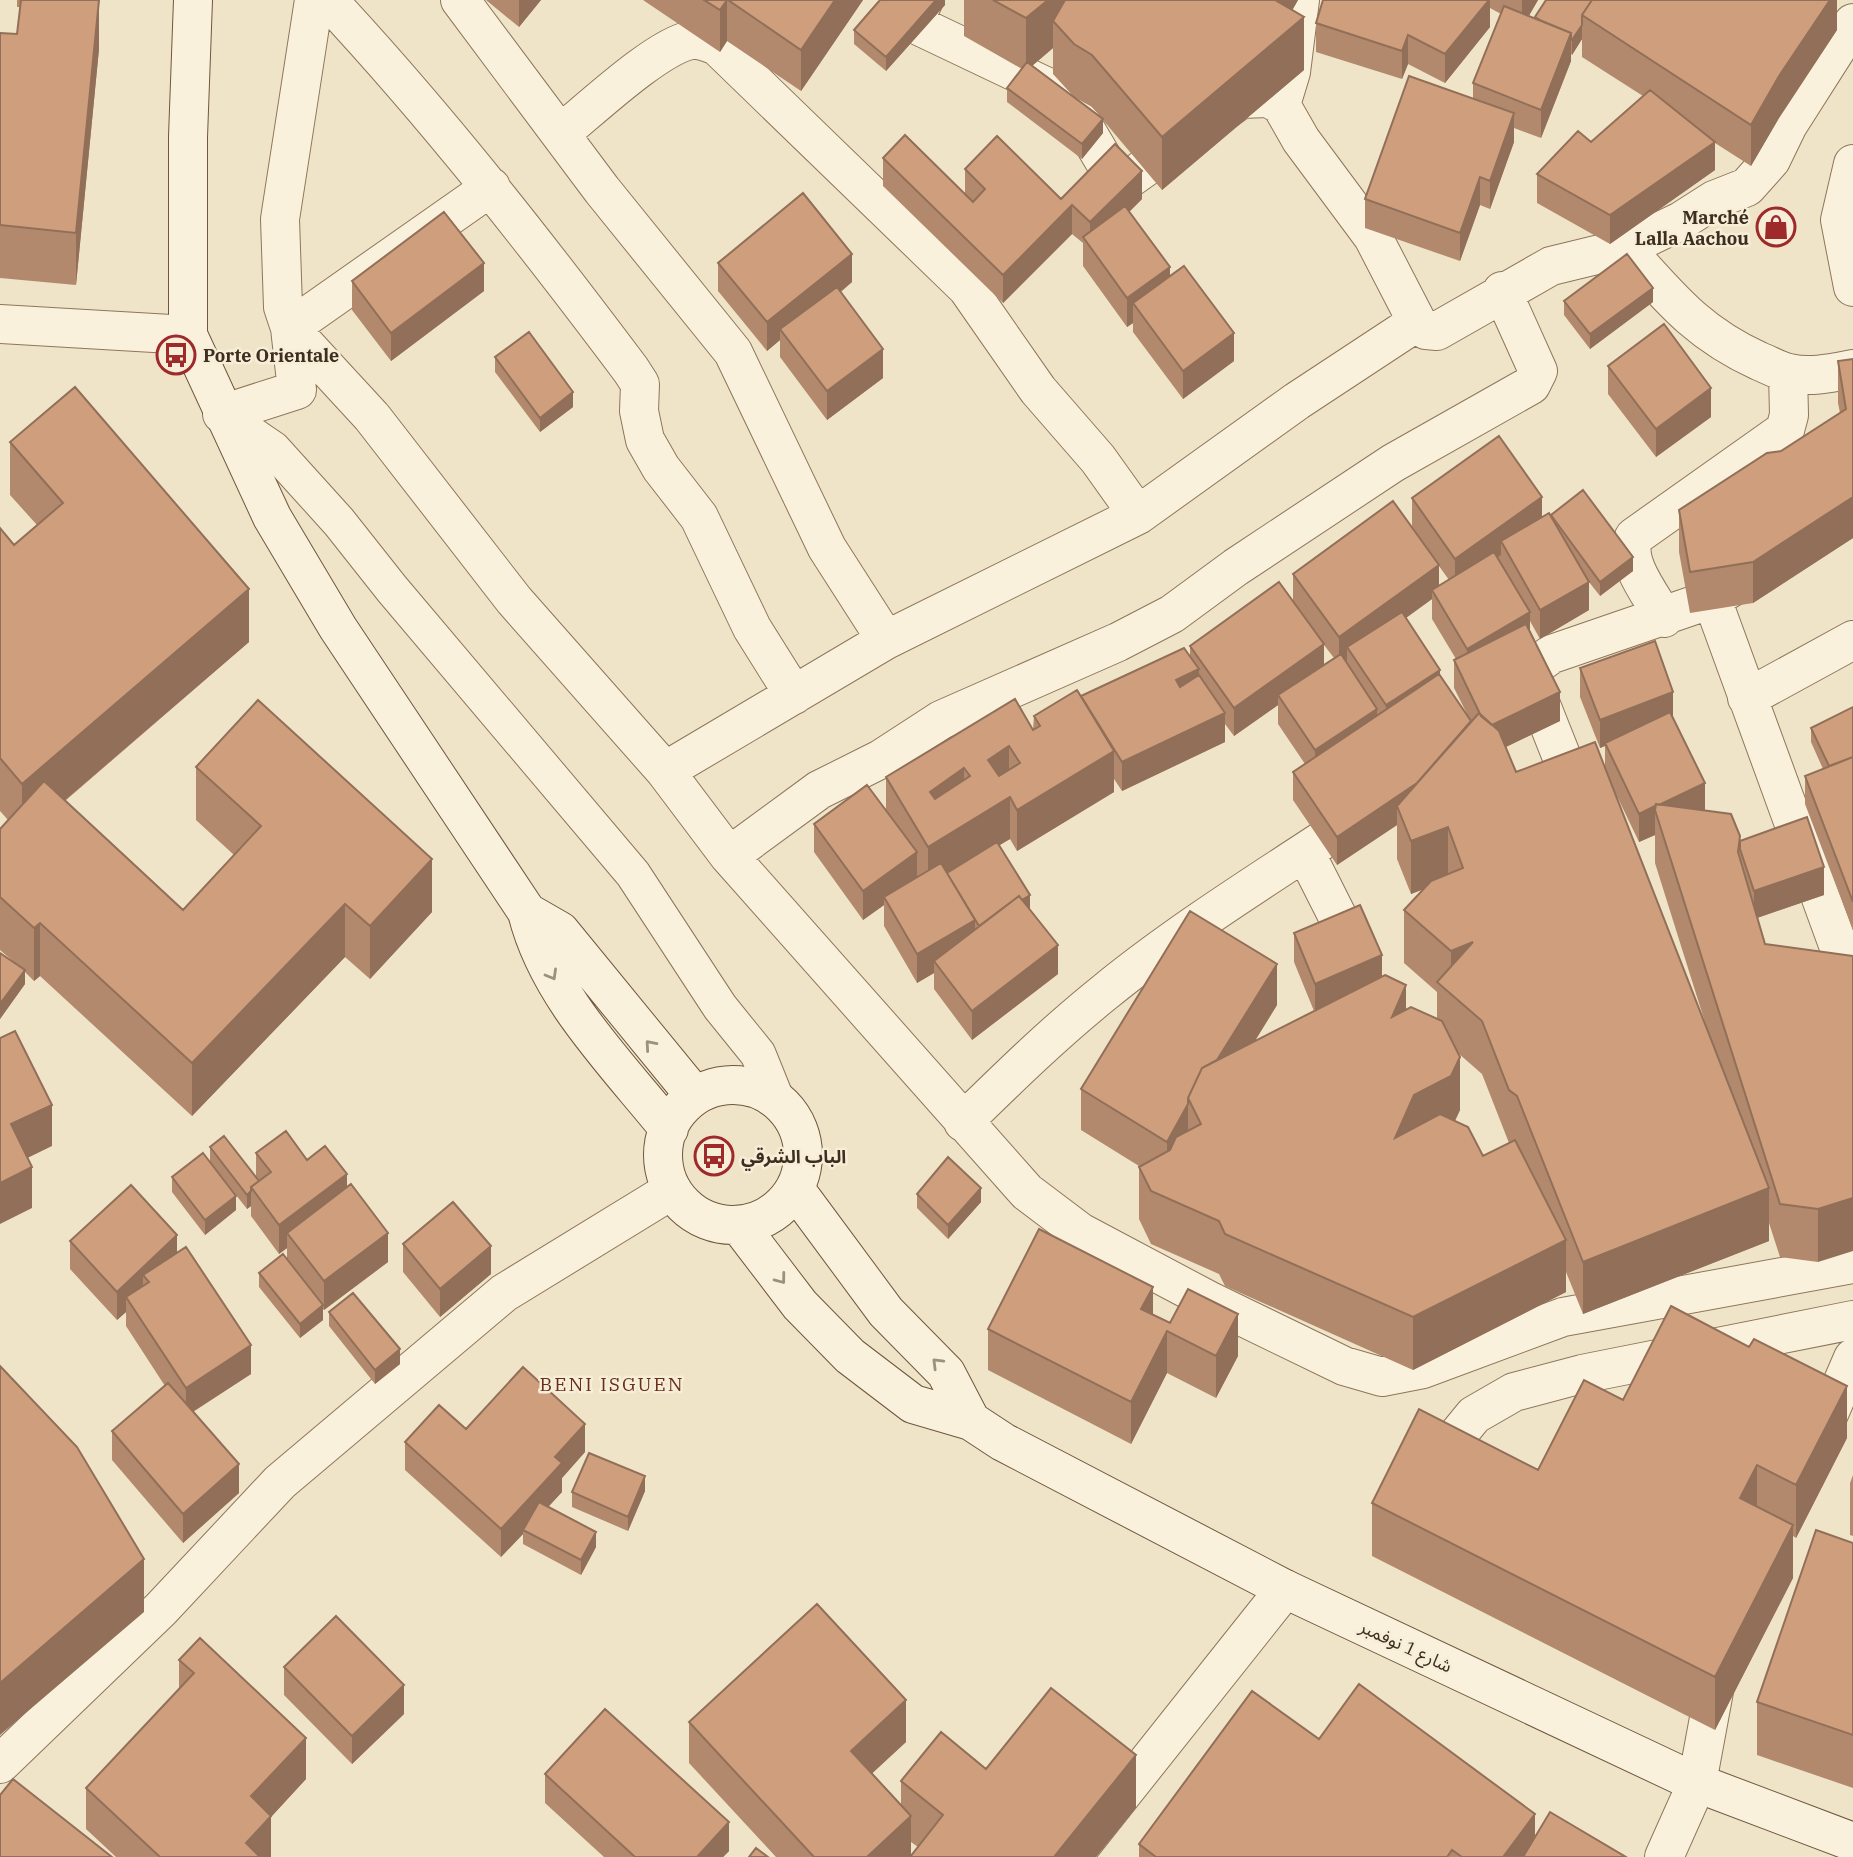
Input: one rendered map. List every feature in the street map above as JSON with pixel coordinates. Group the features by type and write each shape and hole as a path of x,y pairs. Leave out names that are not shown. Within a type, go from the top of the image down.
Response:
{"street":[{"path":"193,0 188,137 188,335 222,414 272,517 338,628 527,912 535,946 556,984 669,1129"},
{"path":"222,414 298,390 289,328 283,307 280,219 314,0"},
{"path":"328,0 408,86 491,187 640,384 639,411 645,440 661,468 699,517 752,628 794,695"},
{"path":"460,0 559,134 733,352 827,548 886,640"},
{"path":"924,0 917,15 919,26 1045,86 1083,125 1119,186"},
{"path":"1281,105 1291,72 1297,2"},
{"path":"1071,230 1119,186 1241,99 1268,98 1281,105 1301,140 1373,237 1417,322 1426,330 1437,331 1502,291 1551,266 1582,256 1625,248 1681,221 1714,200 1747,187 1771,160 1788,125 1851,26 1816,7"},
{"path":"559,134 670,49 692,40 717,46 979,275 1038,390 1098,459 1138,515"},
{"path":"1853,164 1847,219 1853,287"},
{"path":"289,328 491,187"},
{"path":"1625,248 1684,313 1712,336 1788,373 1809,375 1853,369"},
{"path":"729,856 819,790 881,759 941,720 1118,642 1172,614 1236,567 1393,463 1531,385 1538,371 1502,291"},
{"path":"665,771 886,640 1138,515 1297,401 1417,322"},
{"path":"0,324 188,335"},
{"path":"289,328 372,417 514,600 665,771 729,856 1027,1192 1080,1232 1220,1306 1362,1372 1382,1377 1423,1370 1554,1301 1758,1266 1853,1264"},
{"path":"1664,618 1632,559 1630,546 1634,537 1785,430 1789,415 1788,373"},
{"path":"1593,839 1532,682 1534,670 1542,659 1712,599 1760,570"},
{"path":"1712,599 1853,986"},
{"path":"1747,698 1853,640"},
{"path":"1508,728 1544,708"},
{"path":"963,1122 1030,1056 1105,992 1150,958 1391,795"},
{"path":"1305,852 1377,993"},
{"path":"527,912 560,932 695,1096"},
{"path":"737,1085 758,1090 777,1101 793,1119 802,1142 802,1166 795,1189 780,1208 759,1220 739,1225 720,1224 701,1218 685,1206 672,1190 665,1171 663,1150 669,1129 679,1111 695,1096 715,1088 737,1085"},
{"path":"795,1189 886,1312 946,1373 971,1421"},
{"path":"0,1764 160,1609 280,1482 505,1293 672,1190"},
{"path":"739,1225 800,1305 850,1356 913,1404 971,1421"},
{"path":"1438,1459 1474,1415 1514,1392 1582,1374 1853,1320"},
{"path":"1807,1467 1853,1358"},
{"name":"شارع 1 نوفمبر","path":"971,1421 1003,1442 1285,1589 1697,1783 1853,1842"},
{"path":"135,1575 160,1609"},
{"path":"1075,1856 1285,1589"},
{"path":"1664,1857 1697,1783 1717,1672 1728,1648"}],"lane":[{"path":"222,414 273,449 330,512 633,874 720,1007 758,1054 777,1101"}],"building":[{"path":"21,0 99,0 76,233 0,225 0,33 17,34"},
{"path":"704,0 727,0 720,10"},
{"path":"728,0 835,0 801,50"},
{"path":"880,0 936,0 886,57 854,30"},
{"path":"993,0 1048,0 1026,18"},
{"path":"1065,0 1275,0 1304,17 1162,137 1092,55 1074,44 1053,21"},
{"path":"1323,0 1489,0 1445,54 1408,35 1402,51 1316,23"},
{"path":"1546,0 1592,0 1582,15 1582,25 1572,40 1571,33 1535,17"},
{"path":"1592,0 1830,0 1779,76 1751,125 1582,15"},
{"path":"1504,6 1571,33 1541,110 1473,83"},
{"path":"1027,62 1103,119 1082,144 1007,88"},
{"path":"1409,76 1514,113 1490,181 1480,177 1460,233 1365,199"},
{"path":"1650,90 1715,142 1610,215 1537,174 1578,131 1591,142"},
{"path":"905,135 973,202 985,189 965,169 997,136 1061,199 1115,144 1142,171 1090,222 1072,205 1003,275 883,158"},
{"path":"803,193 852,254 767,322 718,263"},
{"path":"1125,206 1170,267 1127,298 1083,237"},
{"path":"444,212 484,263 391,333 352,281"},
{"path":"1627,254 1653,288 1590,334 1564,301"},
{"path":"1184,266 1234,333 1183,371 1133,303"},
{"path":"837,287 883,349 827,391 780,329"},
{"path":"1664,324 1711,388 1656,429 1608,366"},
{"path":"529,332 573,392 540,418 495,357"},
{"path":"1853,359 1853,497 1753,562 1690,572 1679,510 1767,453 1781,451 1846,409 1838,361"},
{"path":"75,387 249,589 22,784 0,758 0,528 14,545 63,503 10,442"},
{"path":"1499,436 1542,497 1455,559 1412,498"},
{"path":"1583,490 1633,557 1600,582 1551,515"},
{"path":"1393,501 1439,565 1339,637 1293,574"},
{"path":"1549,513 1589,582 1540,610 1501,541"},
{"path":"1494,552 1530,612 1467,649 1432,590"},
{"path":"1279,582 1324,644 1234,708 1190,646"},
{"path":"1402,612 1440,670 1386,705 1347,647"},
{"path":"1526,624 1560,692 1492,725 1481,716 1454,660"},
{"path":"1655,641 1673,692 1600,720 1580,668"},
{"path":"1184,648 1199,669 1176,680 1180,687 1199,675 1225,713 1122,762 1081,696"},
{"path":"1341,654 1377,709 1315,750 1278,695"},
{"path":"1439,674 1471,721 1417,783 1337,837 1293,772"},
{"path":"1077,690 1114,751 1017,810 1010,797 928,847 886,777 1015,699 1033,730 1040,726 1034,716","holes":["1009,746 1020,763 999,776 988,760","964,768 970,776 935,799 930,792"]},
{"path":"258,700 432,859 370,926 345,904 192,1063 40,923 34,928 0,897 0,829 44,781 183,910 261,826 196,767"},
{"path":"1853,707 1853,757 1829,766 1811,728"},
{"path":"1670,712 1705,783 1639,814 1605,743"},
{"path":"1479,713 1499,731 1516,772 1595,742 1769,1188 1583,1262 1517,1096 1509,1090 1482,1021 1437,982 1473,942 1451,951 1404,910 1431,881 1463,868 1448,827 1411,841 1397,806"},
{"path":"1853,757 1853,902 1805,776"},
{"path":"867,785 917,852 863,891 814,824"},
{"path":"1656,804 1731,814 1740,836 1738,852 1765,944 1853,956 1853,1198 1818,1209 1780,1204 1655,810"},
{"path":"1807,817 1824,867 1754,891 1740,849 1740,841"},
{"path":"997,842 1030,895 1022,900 1019,896 979,926 947,873"},
{"path":"941,863 975,920 917,954 884,897"},
{"path":"1019,896 1058,945 972,1011 934,961"},
{"path":"1360,905 1382,955 1315,984 1294,933"},
{"path":"1190,911 1277,964 1217,1060 1202,1068 1188,1098 1188,1104 1167,1142 1081,1089"},
{"path":"0,953 25,970 0,1004"},
{"path":"1385,975 1406,985 1392,1017 1411,1007 1442,1021 1460,1057 1451,1076 1414,1095 1395,1138 1440,1114 1468,1127 1483,1156 1515,1140 1566,1240 1413,1317 1225,1234 1219,1221 1151,1191 1139,1167 1170,1150 1176,1137 1201,1124 1188,1098 1202,1068"},
{"path":"15,1031 52,1105 11,1124 32,1167 0,1183 0,1038"},
{"path":"286,1131 307,1160 325,1146 347,1174 279,1225 251,1187 271,1172 256,1153"},
{"path":"224,1136 259,1181 251,1187 247,1195 210,1147"},
{"path":"203,1153 236,1196 205,1220 172,1177"},
{"path":"948,1157 981,1188 948,1225 917,1194"},
{"path":"351,1184 388,1233 324,1281 287,1233"},
{"path":"131,1185 177,1235 117,1292 70,1241"},
{"path":"453,1202 491,1246 440,1289 403,1244"},
{"path":"1039,1229 1153,1287 1141,1309 1170,1323 1188,1289 1238,1314 1216,1356 1167,1331 1131,1402 988,1329"},
{"path":"186,1247 251,1345 186,1388 126,1297 149,1282 143,1275"},
{"path":"283,1254 323,1305 300,1324 259,1273"},
{"path":"353,1293 400,1349 375,1370 329,1312"},
{"path":"1671,1306 1749,1347 1754,1339 1847,1386 1796,1485 1757,1465 1740,1498 1793,1525 1715,1677 1372,1503 1419,1409 1538,1470 1584,1380 1623,1400"},
{"path":"0,1366 77,1447 144,1559 0,1683"},
{"path":"523,1367 585,1424 555,1457 562,1463 501,1529 405,1442 439,1405 466,1429"},
{"path":"168,1383 239,1464 183,1514 112,1431"},
{"path":"589,1453 645,1476 628,1517 572,1492"},
{"path":"539,1502 596,1532 581,1560 523,1530"},
{"path":"1816,1530 1853,1543 1853,1735 1757,1702"},
{"path":"817,1604 906,1700 851,1751 911,1816 867,1857 814,1857 689,1722"},
{"path":"336,1616 404,1685 352,1736 284,1667"},
{"path":"200,1638 306,1738 251,1796 271,1816 246,1843 260,1857 160,1857 86,1788 194,1673 179,1660"},
{"path":"1359,1684 1535,1814 1503,1857 1462,1857 1452,1850 1447,1857 1156,1857 1139,1844 1252,1691 1319,1739"},
{"path":"1051,1688 1136,1755 1054,1857 910,1857 943,1815 901,1781 941,1732 986,1769"},
{"path":"605,1709 729,1822 697,1857 635,1857 545,1774"},
{"path":"13,1779 112,1857 0,1857 0,1795"},
{"path":"1550,1812 1626,1857 1523,1857"},
{"path":"756,1848 768,1857 749,1857"}],"place":[{"name":"Marché Lalla Aachou","path":"1776,227"},
{"name":"Porte Orientale","path":"176,355"},
{"name":"الباب الشرقي","path":"714,1156"}],"district":[{"name":"BENI ISGUEN","path":"612,1384"}]}
